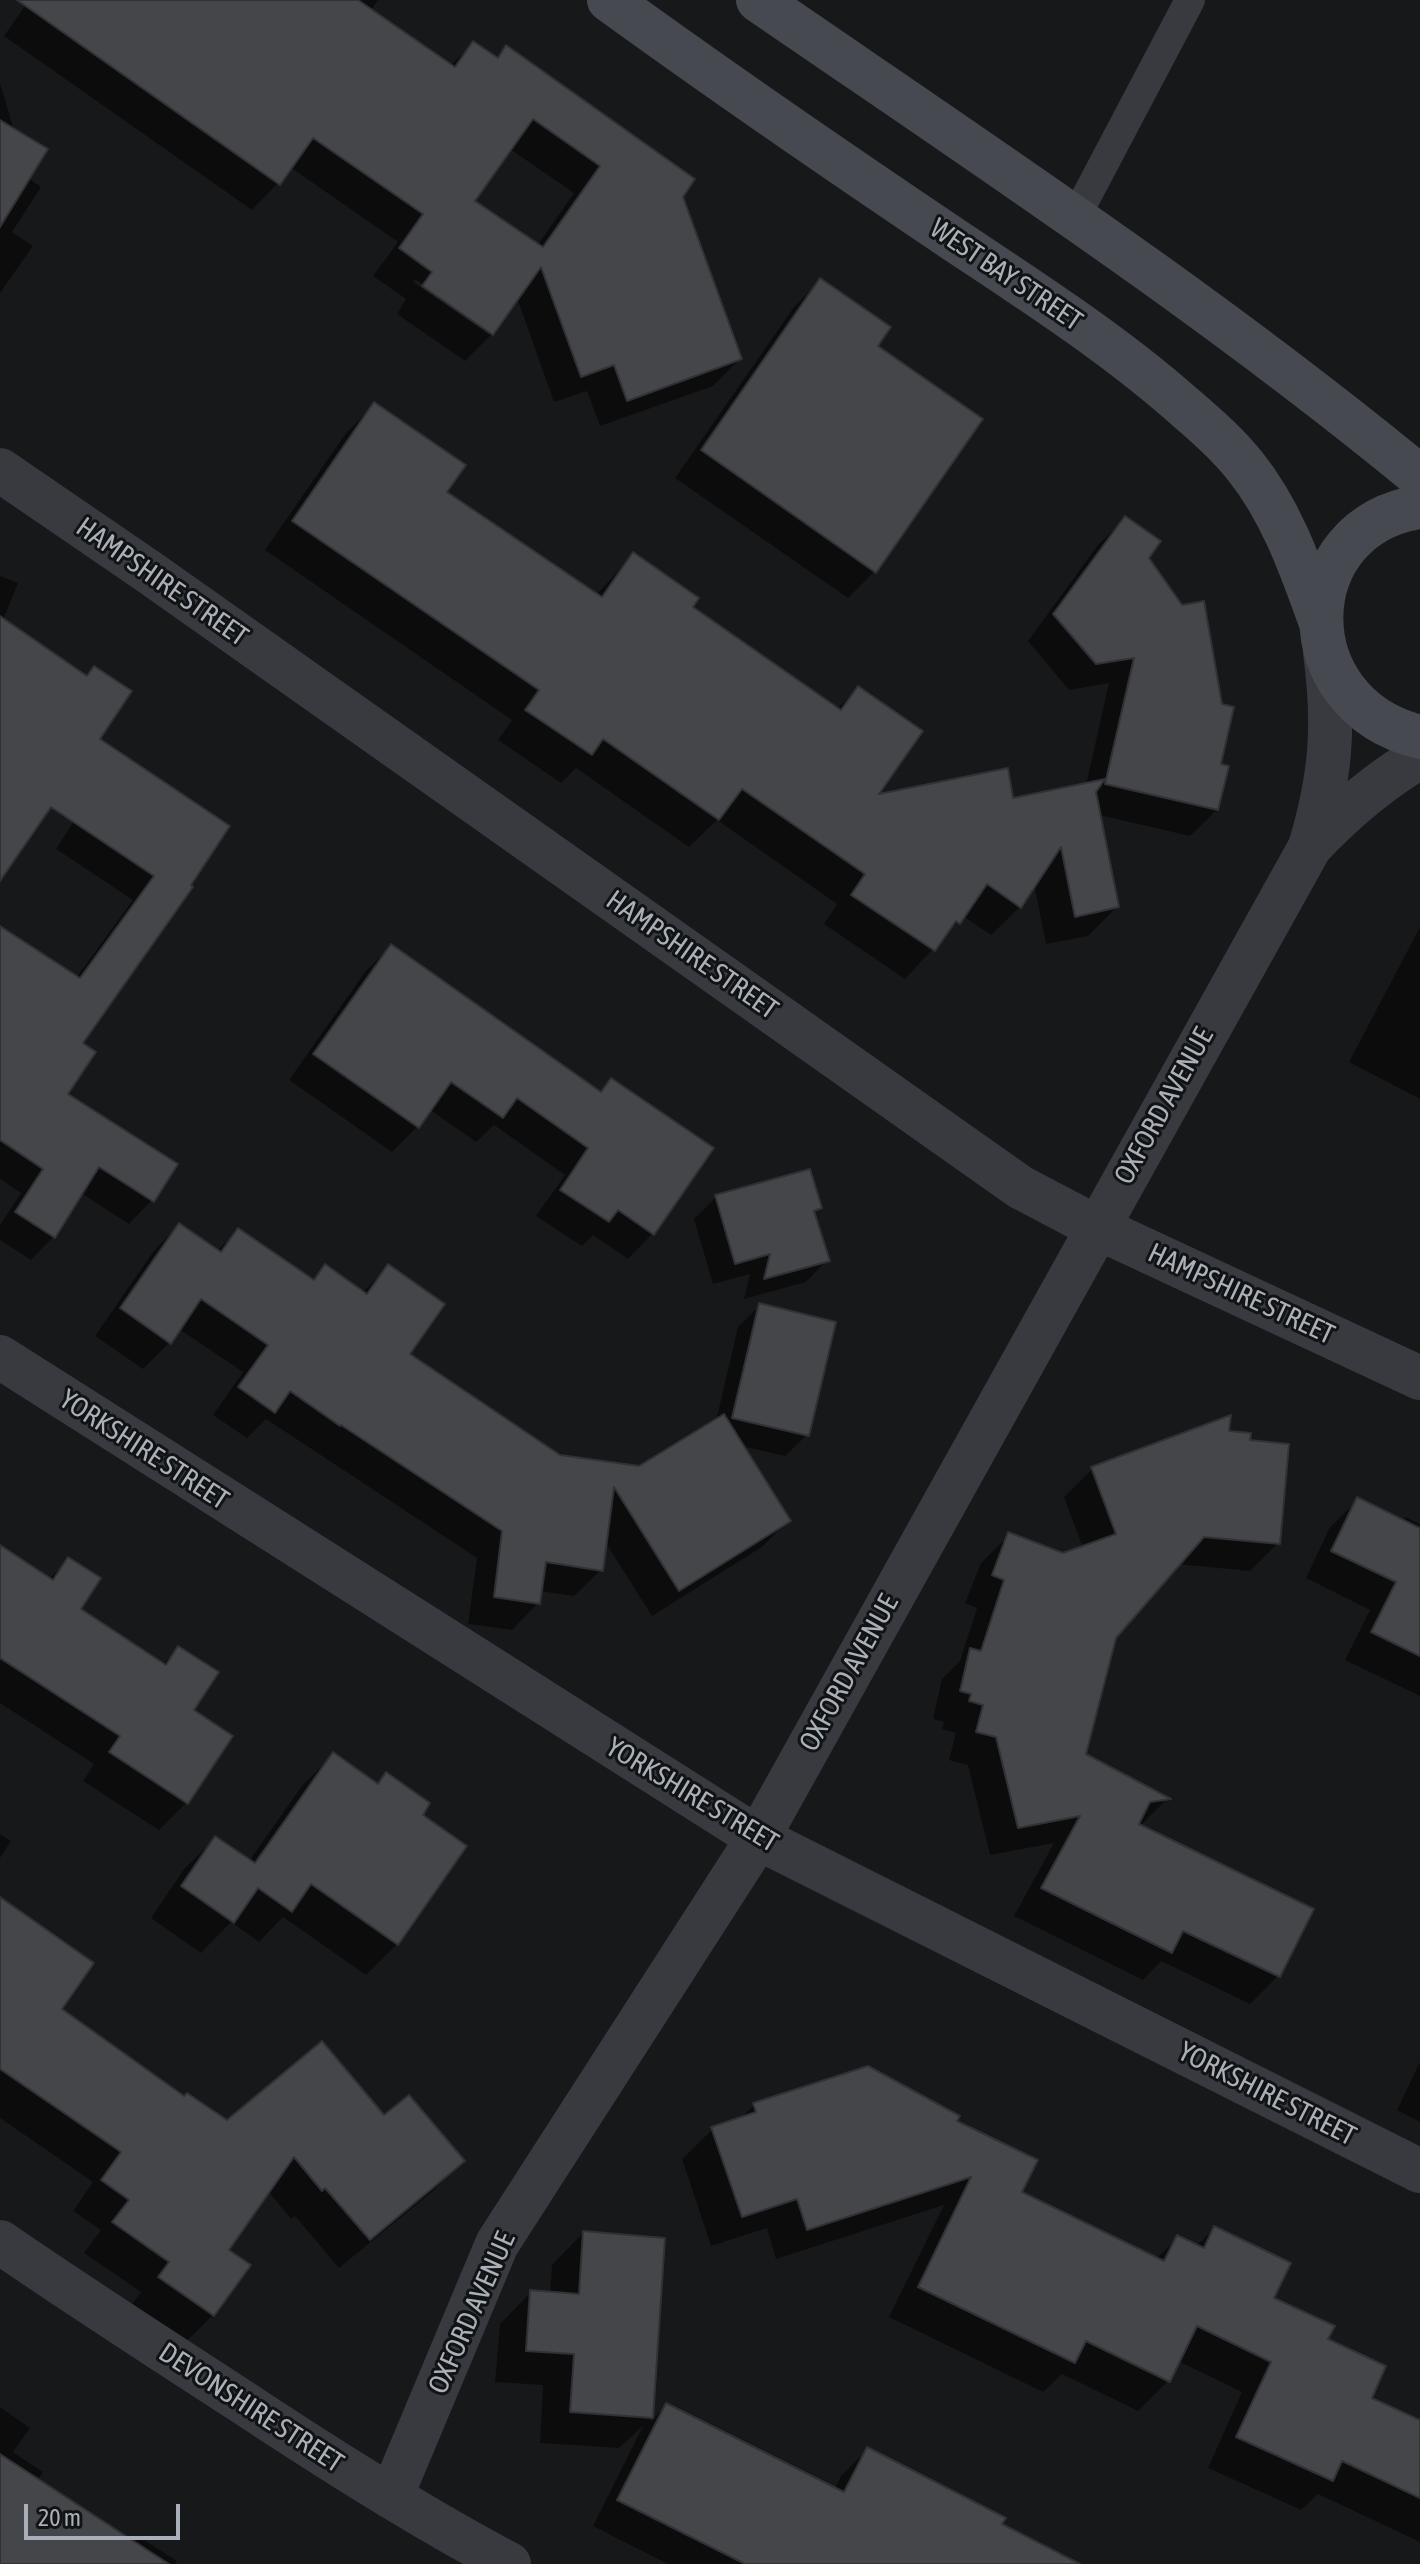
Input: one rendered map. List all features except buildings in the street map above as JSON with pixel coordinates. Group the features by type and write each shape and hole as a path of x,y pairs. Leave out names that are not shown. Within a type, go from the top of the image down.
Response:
{"main road":[{"name":"WEST BAY STREET","path":"609,0 774,119 1140,367 1212,431 1244,465 1280,520 1302,572 1344,692 1365,712 1391,728 1420,737"},
{"path":"758,0 1163,278 1321,396 1420,477"},
{"path":"1323,638 1329,580 1343,553 1379,521 1420,507"}],"street":[{"name":"HAMPSHIRE STREET","path":"0,470 1020,1187 1096,1227 1420,1378"},
{"name":"OXFORD AVENUE","path":"391,2497 497,2244 758,1838 1310,847 1324,800 1331,751 1331,702 1323,638"},
{"name":"OXFORD AVENUE","path":"1310,847 1381,780 1420,757"},
{"name":"YORKSHIRE STREET","path":"0,1357 758,1838 1420,2171"},
{"name":"DEVONSHIRE STREET","path":"0,2242 98,2309 391,2497 509,2564"}],"lane":[{"path":"1075,218 1190,0"}]}
